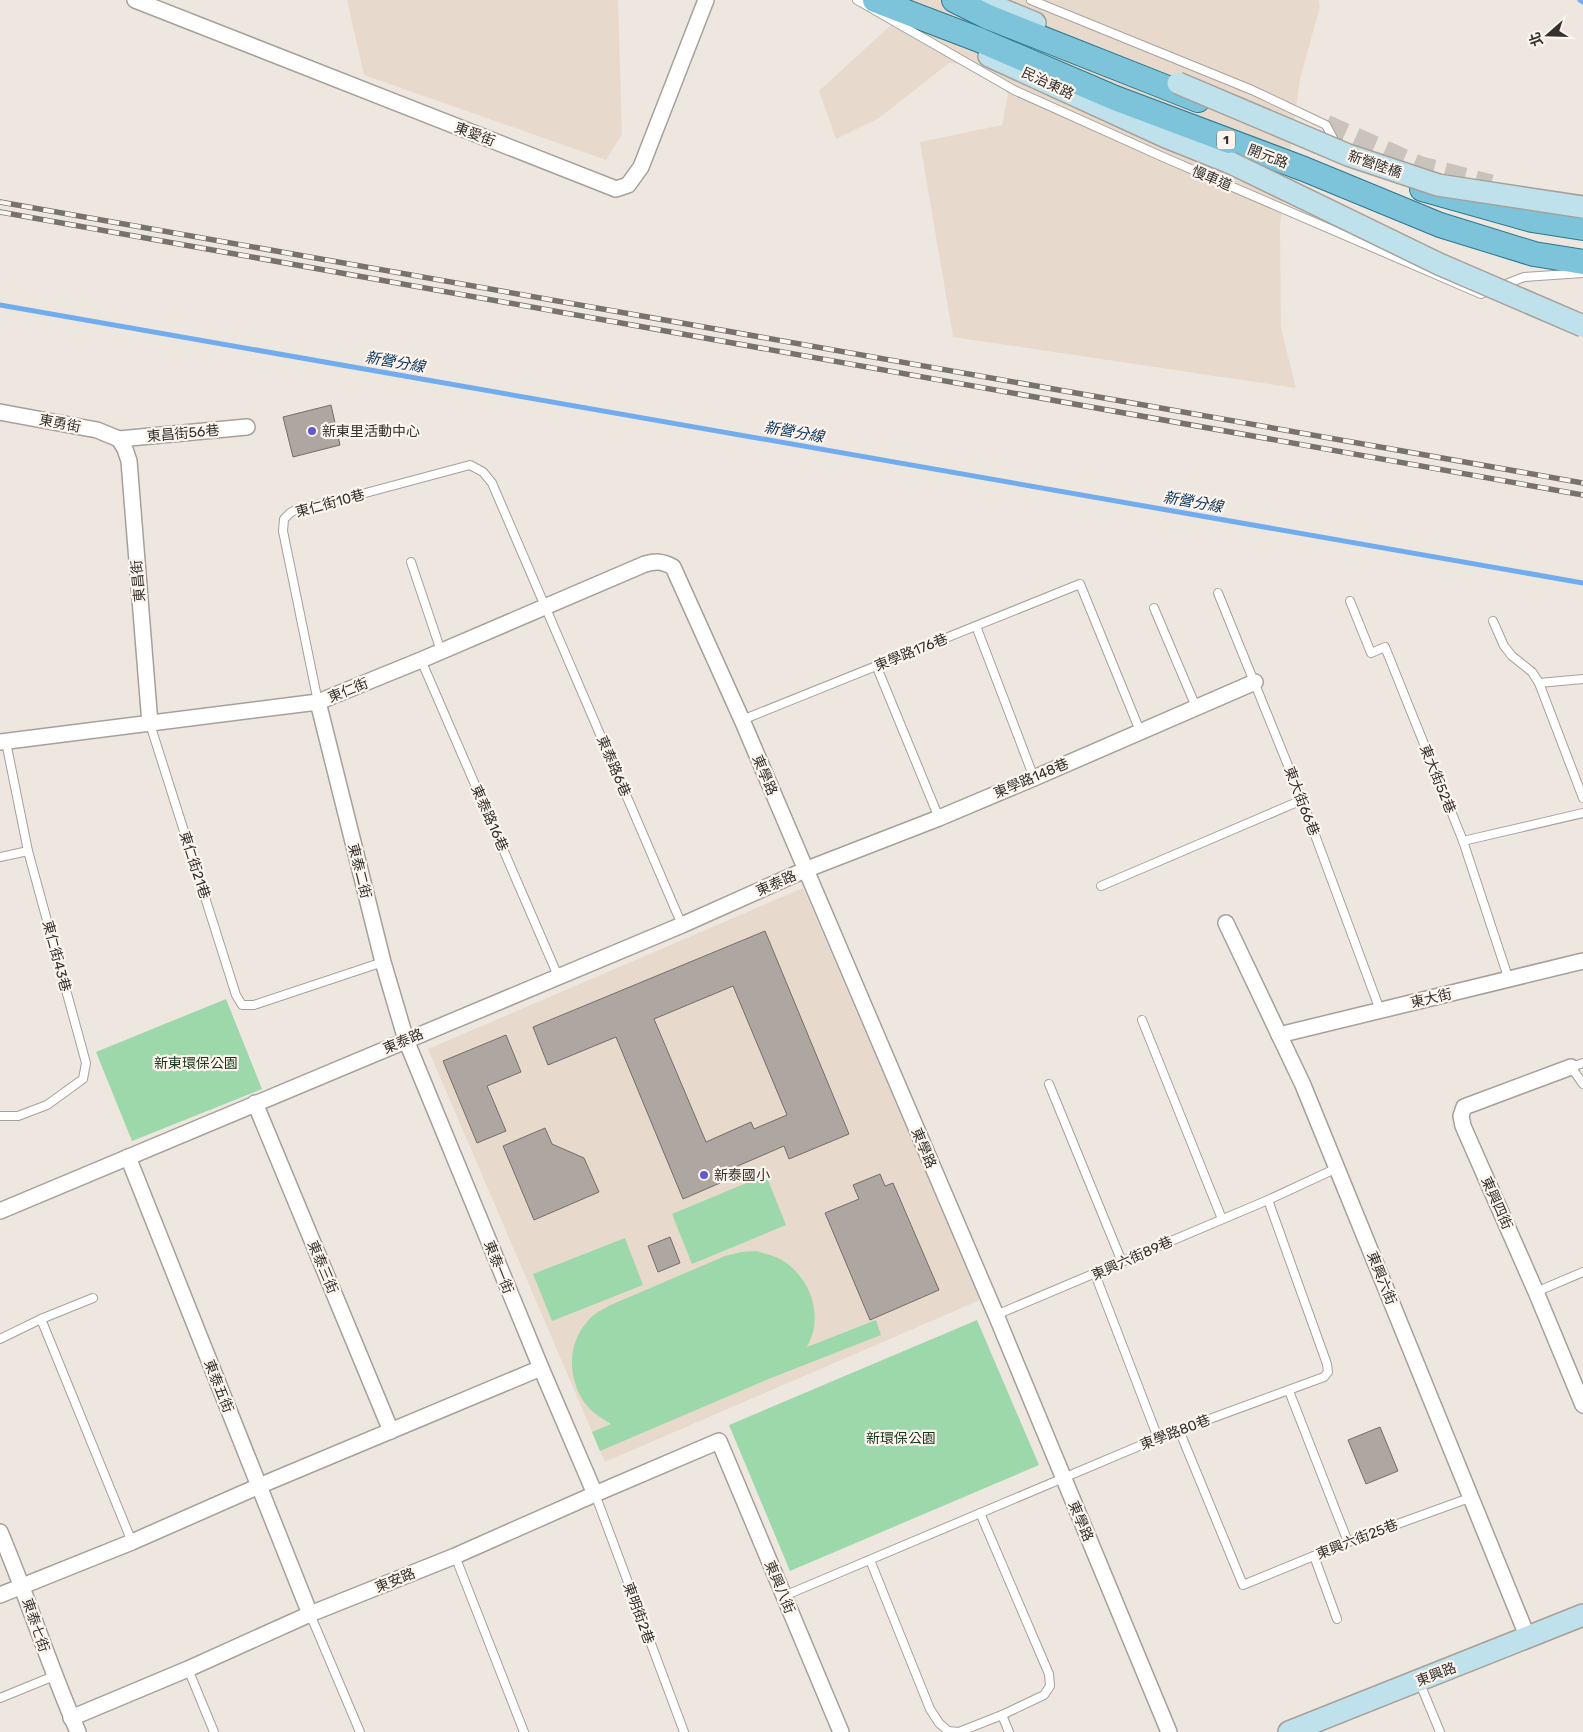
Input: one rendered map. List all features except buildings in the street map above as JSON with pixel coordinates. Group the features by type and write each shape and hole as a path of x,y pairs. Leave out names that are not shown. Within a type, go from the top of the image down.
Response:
{"main road":[{"name":"開元路","path":"875,0 977,39 1115,98 1304,169 1440,225 1534,254 1583,262"},
{"name":"開元路","path":"954,0 988,17 1424,190 1532,220 1583,228"}],"street":[{"name":"東愛街","path":"135,0 616,189 628,185 641,168 706,0"},
{"name":"民治東路","path":"866,0 1166,137 1231,162 1439,264 1583,326"},
{"name":"新營陸橋","path":"979,0 1348,155 1438,185 1583,207"},
{"path":"1481,294 1523,296"},
{"name":"東勇街","path":"0,412 97,430 119,439"},
{"name":"東昌街56巷","path":"119,439 247,427"},
{"name":"東昌街","path":"119,439 126,449 129,461 150,724"},
{"name":"東仁街","path":"3,742 318,702 645,564 656,561 664,562 673,567"},
{"name":"東學路","path":"673,567 742,720 996,1315 1169,1732"},
{"name":"東學路148巷","path":"805,870 939,818 1256,682"},
{"name":"東泰二街","path":"318,702 383,962 406,1040"},
{"name":"東泰路","path":"0,1211 682,925 805,870"},
{"name":"東興六街","path":"1226,923 1303,1085 1528,1638"},
{"name":"東大街","path":"1279,1035 1583,962"},
{"name":"東泰一街","path":"406,1040 595,1494"},
{"name":"東興四街","path":"1577,1065 1464,1107 1461,1116 1463,1126 1583,1405"},
{"name":"東泰三街","path":"255,1103 391,1431"},
{"name":"東泰五街","path":"128,1157 310,1614"},
{"path":"0,1595 132,1542 259,1486 541,1368"},
{"name":"東安路","path":"71,1718 188,1669 310,1614 455,1556 719,1442"},
{"name":"東興八街","path":"719,1442 842,1732"},
{"name":"東泰七街","path":"0,1532 22,1585 54,1676 78,1732"},
{"name":"東興路","path":"1299,1730 1583,1615"}],"lane":[{"name":"慢車道","path":"857,0 1014,90 1163,157 1481,294"},
{"path":"1031,0 1252,90 1326,125 1335,142 1424,190"},
{"path":"1481,294 1524,277 1583,273"},
{"name":"東泰路6巷","path":"470,465 483,472 492,483 682,925"},
{"name":"東仁街10巷","path":"318,702 283,531 284,519 297,509 470,465"},
{"path":"411,562 441,651"},
{"name":"東學路176巷","path":"742,720 1080,584 1140,731"},
{"name":"東大街66巷","path":"1218,593 1256,682 1302,800 1380,1010"},
{"name":"東大街52巷","path":"1350,600 1371,653 1385,647 1463,840 1509,980"},
{"path":"1154,608 1196,707"},
{"path":"1493,621 1504,646 1512,656 1532,672 1539,683 1583,798"},
{"path":"976,626 1034,778"},
{"name":"東泰路16巷","path":"421,660 558,976"},
{"path":"876,665 939,818"},
{"path":"1539,683 1583,679"},
{"name":"東仁街21巷","path":"150,724 236,995 242,1005 254,1006 383,962"},
{"name":"東仁街43巷","path":"0,1116 18,1116 47,1104 83,1079 86,1063 28,851 3,742"},
{"path":"1101,886 1302,800"},
{"path":"1463,840 1583,813"},
{"path":"0,857 28,851"},
{"path":"1142,1020 1222,1218"},
{"path":"1577,1065 1583,1084"},
{"path":"1049,1084 1122,1262"},
{"name":"東興六街89巷","path":"996,1315 1268,1200 1337,1168"},
{"path":"1268,1200 1328,1364 1328,1372 1324,1377 1289,1391 1348,1542"},
{"path":"1536,1292 1583,1272"},
{"path":"1095,1274 1158,1438"},
{"path":"0,1339 41,1319 93,1298"},
{"path":"41,1319 132,1542"},
{"name":"東學路80巷","path":"784,1596 1158,1438 1289,1391"},
{"name":"東興六街25巷","path":"1179,1430 1243,1585 1348,1542 1472,1497"},
{"name":"東明街2巷","path":"595,1494 684,1732"},
{"path":"870,1560 930,1709 939,1723 948,1731 959,1732 1002,1715 1044,1695 1050,1686 1049,1674 980,1514"},
{"path":"455,1556 524,1732"},
{"path":"1314,1556 1336,1619"},
{"path":"310,1614 360,1732"},
{"path":"188,1669 214,1732"},
{"path":"0,1698 54,1676"},
{"path":"1418,1681 1440,1732"},
{"path":"1002,1715 1009,1732"}],"shaded area":[{"path":"347,0 618,0 622,134 606,160 364,75"},
{"path":"912,0 1319,0 1320,7 1300,79 1280,225 1281,328 1296,388 953,337 920,142 1002,125 1008,94 984,65 949,63 879,118 836,139 819,91 892,24"},
{"name":"新泰國小","path":"803,888 980,1300 605,1462 428,1049"}],"green space":[{"name":"新東環保公園","path":"226,999 262,1089 132,1141 96,1052"},
{"path":"766,1175 786,1225 692,1264 672,1214"},
{"path":"625,1238 643,1285 552,1321 533,1274"},
{"path":"757,1251 777,1258 789,1265 797,1272 808,1290 812,1300 815,1321 813,1334 807,1347 876,1320 881,1335 771,1378 600,1451 592,1432 611,1424 593,1412 584,1402 579,1393 573,1372 572,1361 576,1340 587,1322 613,1304 725,1256"},
{"name":"新環保公園","path":"977,1320 1039,1465 790,1571 729,1425"}],"waterway":[{"name":"新營分線","path":"0,305 1583,583"}],"tunnel":[{"path":"1326,125 1421,167 1491,185"}],"railway":[{"path":"0,202 1583,483"},
{"path":"0,212 1583,495"}],"place":[{"name":"新東里活動中心","path":"312,431"},
{"name":"新泰國小","path":"704,1175"}]}
